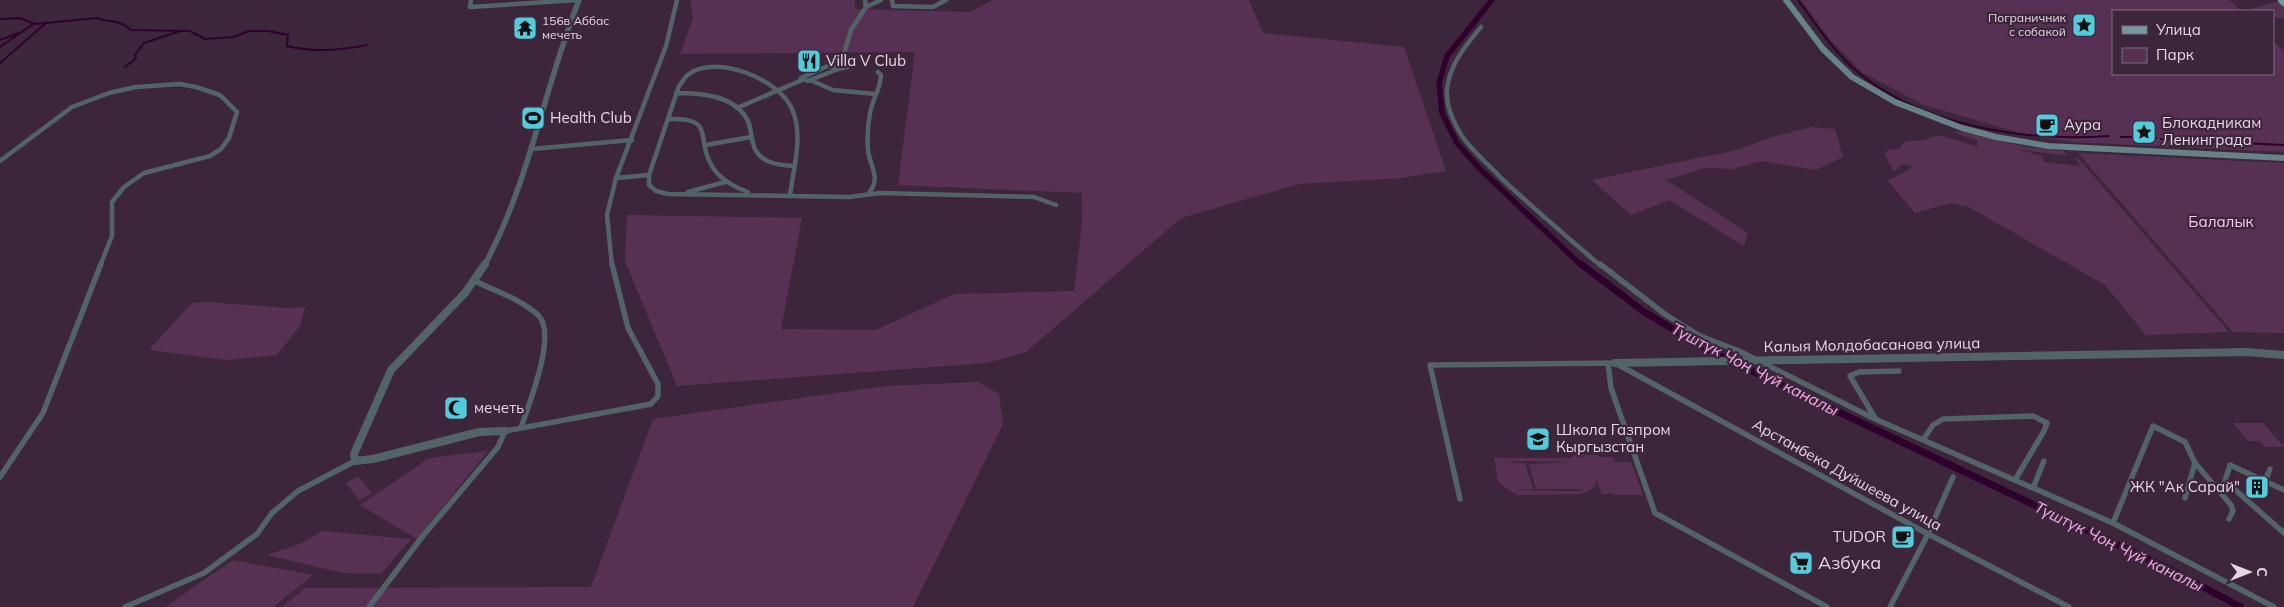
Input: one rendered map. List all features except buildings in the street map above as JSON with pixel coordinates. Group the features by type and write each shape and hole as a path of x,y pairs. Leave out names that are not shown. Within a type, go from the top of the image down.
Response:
{"main road":[{"path":"1786,0 1823,49 1852,77 1895,102 1962,128 1996,137 2048,146 2284,158"}],"street":[{"path":"355,461 354,454 391,370 428,333 475,281 500,235 532,149 564,38 578,0 470,6 471,0"},
{"path":"125,607 204,573 257,534 272,513 298,491 355,461 373,459 479,432 505,431 651,404 658,396 658,384 628,328 611,262 608,215 616,178 632,140 666,46 675,15 677,0"},
{"path":"865,0 866,7"},
{"path":"843,57 851,30 866,7 881,0"},
{"path":"892,0 894,6 933,6 946,0"},
{"path":"1482,27 1457,58 1448,80 1448,110 1459,133 1513,190 1615,278 1690,332 1715,345 1739,351 1875,419 2113,523 2274,607"},
{"path":"802,80 803,76 830,65 833,60 843,57 851,60 852,63 845,68 828,71 810,80"},
{"path":"830,65 838,69"},
{"path":"790,196 796,136 795,116 787,98 765,81 748,74 713,67 699,69 685,76 676,93 649,175 649,185 656,191 686,193 754,194 790,196 849,197 869,193 1034,197 1056,204"},
{"path":"869,193 874,187 876,174 868,150 869,121 875,94 881,81 881,75 878,72"},
{"path":"737,108 802,80 810,80 833,90 875,94"},
{"path":"0,161 72,106 108,93 136,87 161,84 196,87 220,95 236,112 229,138 216,152 195,162 160,168 142,174 132,179 112,202 112,236 43,413 0,477"},
{"path":"676,93 708,95 737,108 747,119 754,151 758,156 776,164 793,166"},
{"path":"668,119 683,119 696,123 702,129 710,164 725,182 754,194"},
{"path":"706,145 752,137"},
{"path":"532,149 632,140"},
{"path":"616,178 649,175"},
{"path":"686,193 694,189 725,182"},
{"path":"475,281 528,308 541,318 544,336 540,373 521,428"},
{"name":"Калыя Молдобасанова улица","path":"1460,500 1430,365 1741,362 2246,352 2284,355"},
{"path":"1612,363 1611,388 1655,512 1823,606"},
{"name":"Арстанбека Дуйшеева улица","path":"1612,363 2057,604 2069,607"},
{"path":"1875,419 1850,376 1858,372 1899,371"},
{"path":"1923,440 1932,425 1944,419 2033,416 2040,418 2047,423 2044,431 2015,480"},
{"path":"2113,523 2153,426 2182,439 2195,463 2231,505 2233,511 2228,519"},
{"path":"369,607 422,538 498,447 505,431"},
{"path":"2033,488 2044,461"},
{"path":"2185,498 2195,463"},
{"path":"2284,490 2230,465 2225,481 2284,533"},
{"path":"2265,481 2270,469"},
{"path":"1890,607 1928,534 1953,478"}],"green space":[{"path":"690,0 855,0 855,9 969,12 993,0 1249,0 1263,33 1404,47 1446,171 1401,178 1299,184 1181,218 1026,352 987,363 677,386 625,261 627,215 802,218 781,329 876,330 954,294 1074,291 1082,223 1082,193 898,185 915,52 680,54 693,18"},
{"path":"1801,0 2229,0 2240,10 2112,10 2112,75 2274,75 2274,42 2284,51 2284,152 2071,142 2027,135 1924,105 1863,73 1832,42"},
{"path":"2279,1 2284,6 2284,18 2274,18 2274,10 2251,9"},
{"path":"1811,127 1835,129 1843,157 1816,170 1761,161 1733,169 1705,168 1666,180 1748,233 1744,246 1669,200 1631,215 1592,180 1737,150 1773,137"},
{"path":"1957,131 2026,147 2063,151 2068,156 2016,149 2043,156 2043,162 2081,166 2075,158 2078,158 2229,332 2146,335 2105,285 1969,207 1950,203 1915,213 1888,181 1913,167 1903,164 1894,171 1885,155 1888,149 1898,150 1905,141 1925,140 1939,135 1977,147 1977,140 1955,133"},
{"name":"Балалык","path":"2078,153 2284,163 2284,333 2233,332"},
{"path":"206,302 287,308 305,307 300,326 277,355 227,360 149,350 192,303"},
{"path":"978,382 999,394 1003,424 913,607 282,607 305,588 591,587 653,419 886,386"},
{"path":"2233,423 2263,423 2284,447 2265,447 2259,441 2248,441"},
{"path":"488,451 417,539 360,505 429,458"},
{"path":"1575,455 1598,455 1599,457 1613,457 1615,462 1631,462 1643,495 1615,495 1611,493 1602,495 1597,480 1593,488 1582,494 1517,495 1498,481 1494,458 1570,458","holes":["1516,461 1576,462 1529,464 1536,489 1585,489 1579,491 1516,490 1533,489 1525,463 1508,463"]},
{"path":"358,476 372,493 359,500 346,483"},
{"path":"322,531 411,539 381,574 343,573 267,555 302,543"},
{"path":"233,560 313,575 273,607 165,607"}],"waterway":[{"name":"Түштүк Чоң Чүй каналы","path":"1492,0 1447,56 1439,83 1442,113 1457,143 1480,169 1582,266"},
{"path":"1798,0 1830,44 1853,68 1879,88 1909,104 1941,117 1974,126 2008,132 2042,136 2109,136"},
{"path":"0,19 20,18 35,24 46,23"},
{"path":"46,23 97,18 122,24 131,30 190,31 205,39 233,37 249,31 268,31 288,35 287,46 297,48 317,50 367,45"},
{"path":"0,63 46,23"},
{"path":"0,47 33,24"},
{"path":"125,67 136,58 135,55 144,43 180,31"},
{"path":"0,40 19,33"},
{"path":"2121,137 2132,137"},
{"path":"2142,138 2156,138"},
{"path":"2161,139 2173,139"},
{"path":"2179,140 2284,145"},
{"name":"Түштүк Чоң Чүй каналы","path":"1581,264 1643,311 1706,349 2175,572 2241,607"}],"place":[{"name":"Пограничник с собакой","path":"2084,25"},
{"name":"156в Аббас мечеть","path":"525,28"},
{"name":"Villa V Club","path":"809,61"},
{"name":"Health Club","path":"533,118"},
{"name":"Аура","path":"2047,125"},
{"name":"Блокадникам Ленинграда","path":"2144,132"},
{"name":"мечеть","path":"456,408"},
{"name":"Школа Газпром Кыргызстан","path":"1538,439"},
{"name":"ЖК \"Ак Сарай\"","path":"2257,487"},
{"name":"TUDOR","path":"1903,537"},
{"name":"Азбука","path":"1801,563"}]}
